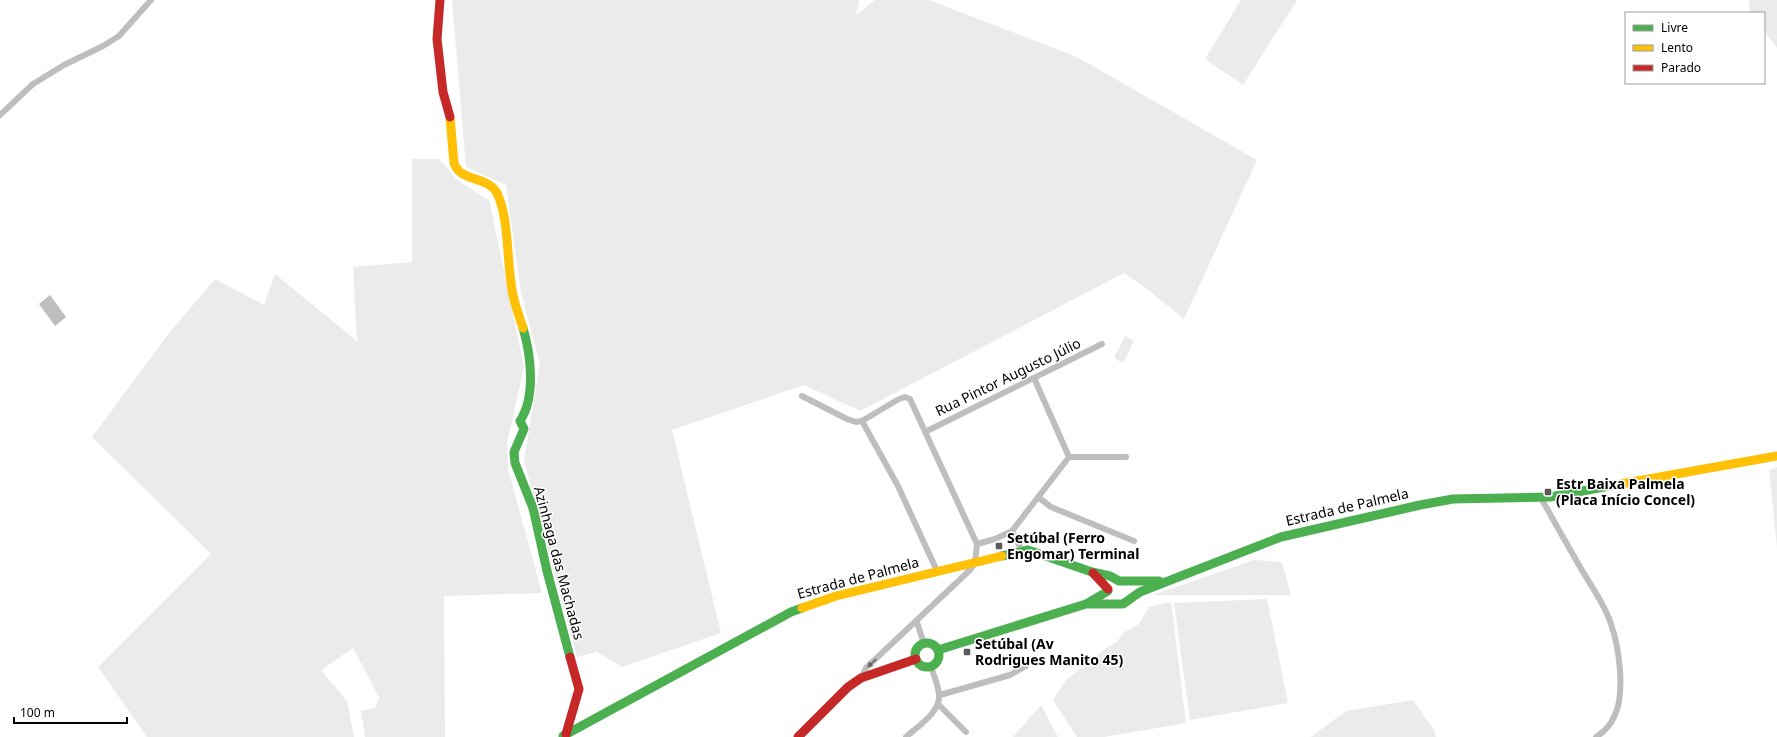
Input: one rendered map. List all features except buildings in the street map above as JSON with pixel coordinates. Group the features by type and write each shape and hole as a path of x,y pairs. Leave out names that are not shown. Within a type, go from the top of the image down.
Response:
{"street":[{"path":"0,115 26,90 38,81 79,57 112,42 122,33 151,0"},
{"name":"Azinhaga das Machadas","path":"440,0 437,39 444,92 450,118 454,163 456,169 462,175 484,182 491,187 500,199 512,291 528,345 530,382 526,412 520,421 524,429 514,452 515,463 533,508 546,571 579,689 575,706 564,736"},
{"name":"Rua Pintor Augusto Júlio","path":"925,432 1102,344"},
{"path":"1034,378 1069,457"},
{"path":"802,396 856,422 862,421 899,399 905,397 910,399 977,544 975,563 917,622 866,668 861,678"},
{"path":"862,421 898,486 937,571"},
{"name":"Estrada de Palmela","path":"1128,600 1140,592 1281,538 1338,526 1420,505 1453,500 1541,498 1777,456"},
{"path":"1069,457 1126,457"},
{"path":"977,544 995,539 1012,531 1069,457"},
{"path":"1038,497 1052,507 1134,541"},
{"path":"1541,498 1601,601 1611,623 1616,644 1620,676 1618,707 1609,726 1596,737"},
{"path":"1012,531 1022,550"},
{"name":"Estrada de Palmela","path":"564,736 791,612 836,596 975,563 1022,550 1033,551 1121,581 1168,581"},
{"name":"Estrada de Palmela","path":"1092,572 1108,590"},
{"path":"938,650 1086,604 1108,590 1112,583 1121,581 1129,586 1131,590 1128,600 1123,604 1086,604"},
{"path":"1108,590 1110,600 1116,604"},
{"path":"917,622 924,644"},
{"path":"924,644 930,644 938,650 939,654 937,662 931,667 920,665 916,659 917,648 924,644"},
{"path":"798,737 848,687 861,678 916,659"},
{"path":"940,695 1010,674 1026,666"},
{"path":"906,737 932,712 938,704 940,695 931,667"},
{"path":"938,704 966,732"}],"shaded area":[{"path":"452,0 859,0 856,15 875,0 929,0 1077,57 1257,160 1184,319 1143,286 1124,273 860,411 804,385 672,430 721,633 622,667 597,652 577,657 524,461 540,364 521,293 506,185 466,167"},
{"path":"1241,0 1297,0 1243,85 1205,59"},
{"path":"1749,0 1777,0 1777,48 1765,32 1765,12 1750,12"},
{"path":"412,159 439,159 458,181 489,200 524,367 507,443 508,469 542,593 444,596 445,737 365,737 361,711 375,708 379,697 353,648 321,670 347,701 354,737 147,737 98,667 211,554 92,437 169,333 215,279 264,305 275,274 357,341 353,267 412,262"},
{"path":"50,295 66,317 55,326 39,304"},
{"path":"1125,336 1134,341 1123,363 1114,358"},
{"path":"1777,467 1777,547 1769,470"},
{"path":"1254,560 1282,562 1291,595 1153,595"},
{"path":"1267,599 1288,703 1190,720 1174,603"},
{"path":"1171,602 1186,723 1104,737 1077,737 1053,700 1066,680 1105,649 1117,642 1123,633 1139,624 1149,607"},
{"path":"1413,700 1434,730 1436,737 1311,737 1346,711"},
{"path":"1041,705 1058,737 1013,737"}],"traffic: fast":[{"path":"523,328 530,363 530,388 525,411 520,421 524,429 514,452 515,463 533,508 547,571 570,657"},
{"path":"1086,604 1123,604 1140,592 1281,537 1420,505 1453,499 1550,497 1615,485"},
{"path":"1002,556 1028,550 1092,572 1110,576 1119,581 1159,581"},
{"path":"938,650 1086,604 1108,591"},
{"path":"563,736 791,612 802,608"},
{"path":"927,643 932,644 938,650 939,655 938,660 932,666 927,667 922,666 916,660 915,655 916,650 922,644 927,643"}],"traffic: slow":[{"path":"450,117 454,163 457,169 462,174 493,187 501,203 506,227 510,279 515,305 523,328"},
{"path":"1615,485 1777,456"},
{"path":"802,608 836,596 1002,556"}],"traffic: jam":[{"path":"440,0 437,39 443,92 450,117"},
{"path":"1093,573 1108,589"},
{"path":"566,734 579,689 570,657"},
{"path":"798,737 848,687 861,678 916,659"}],"place":[{"name":"Estr Baixa Palmela (Placa Início Concel)","path":"1548,492"},
{"name":"Setúbal (Ferro Engomar) Terminal","path":"999,546"},
{"name":"Setúbal (Av Rodrigues Manito 45)","path":"967,652"}]}
